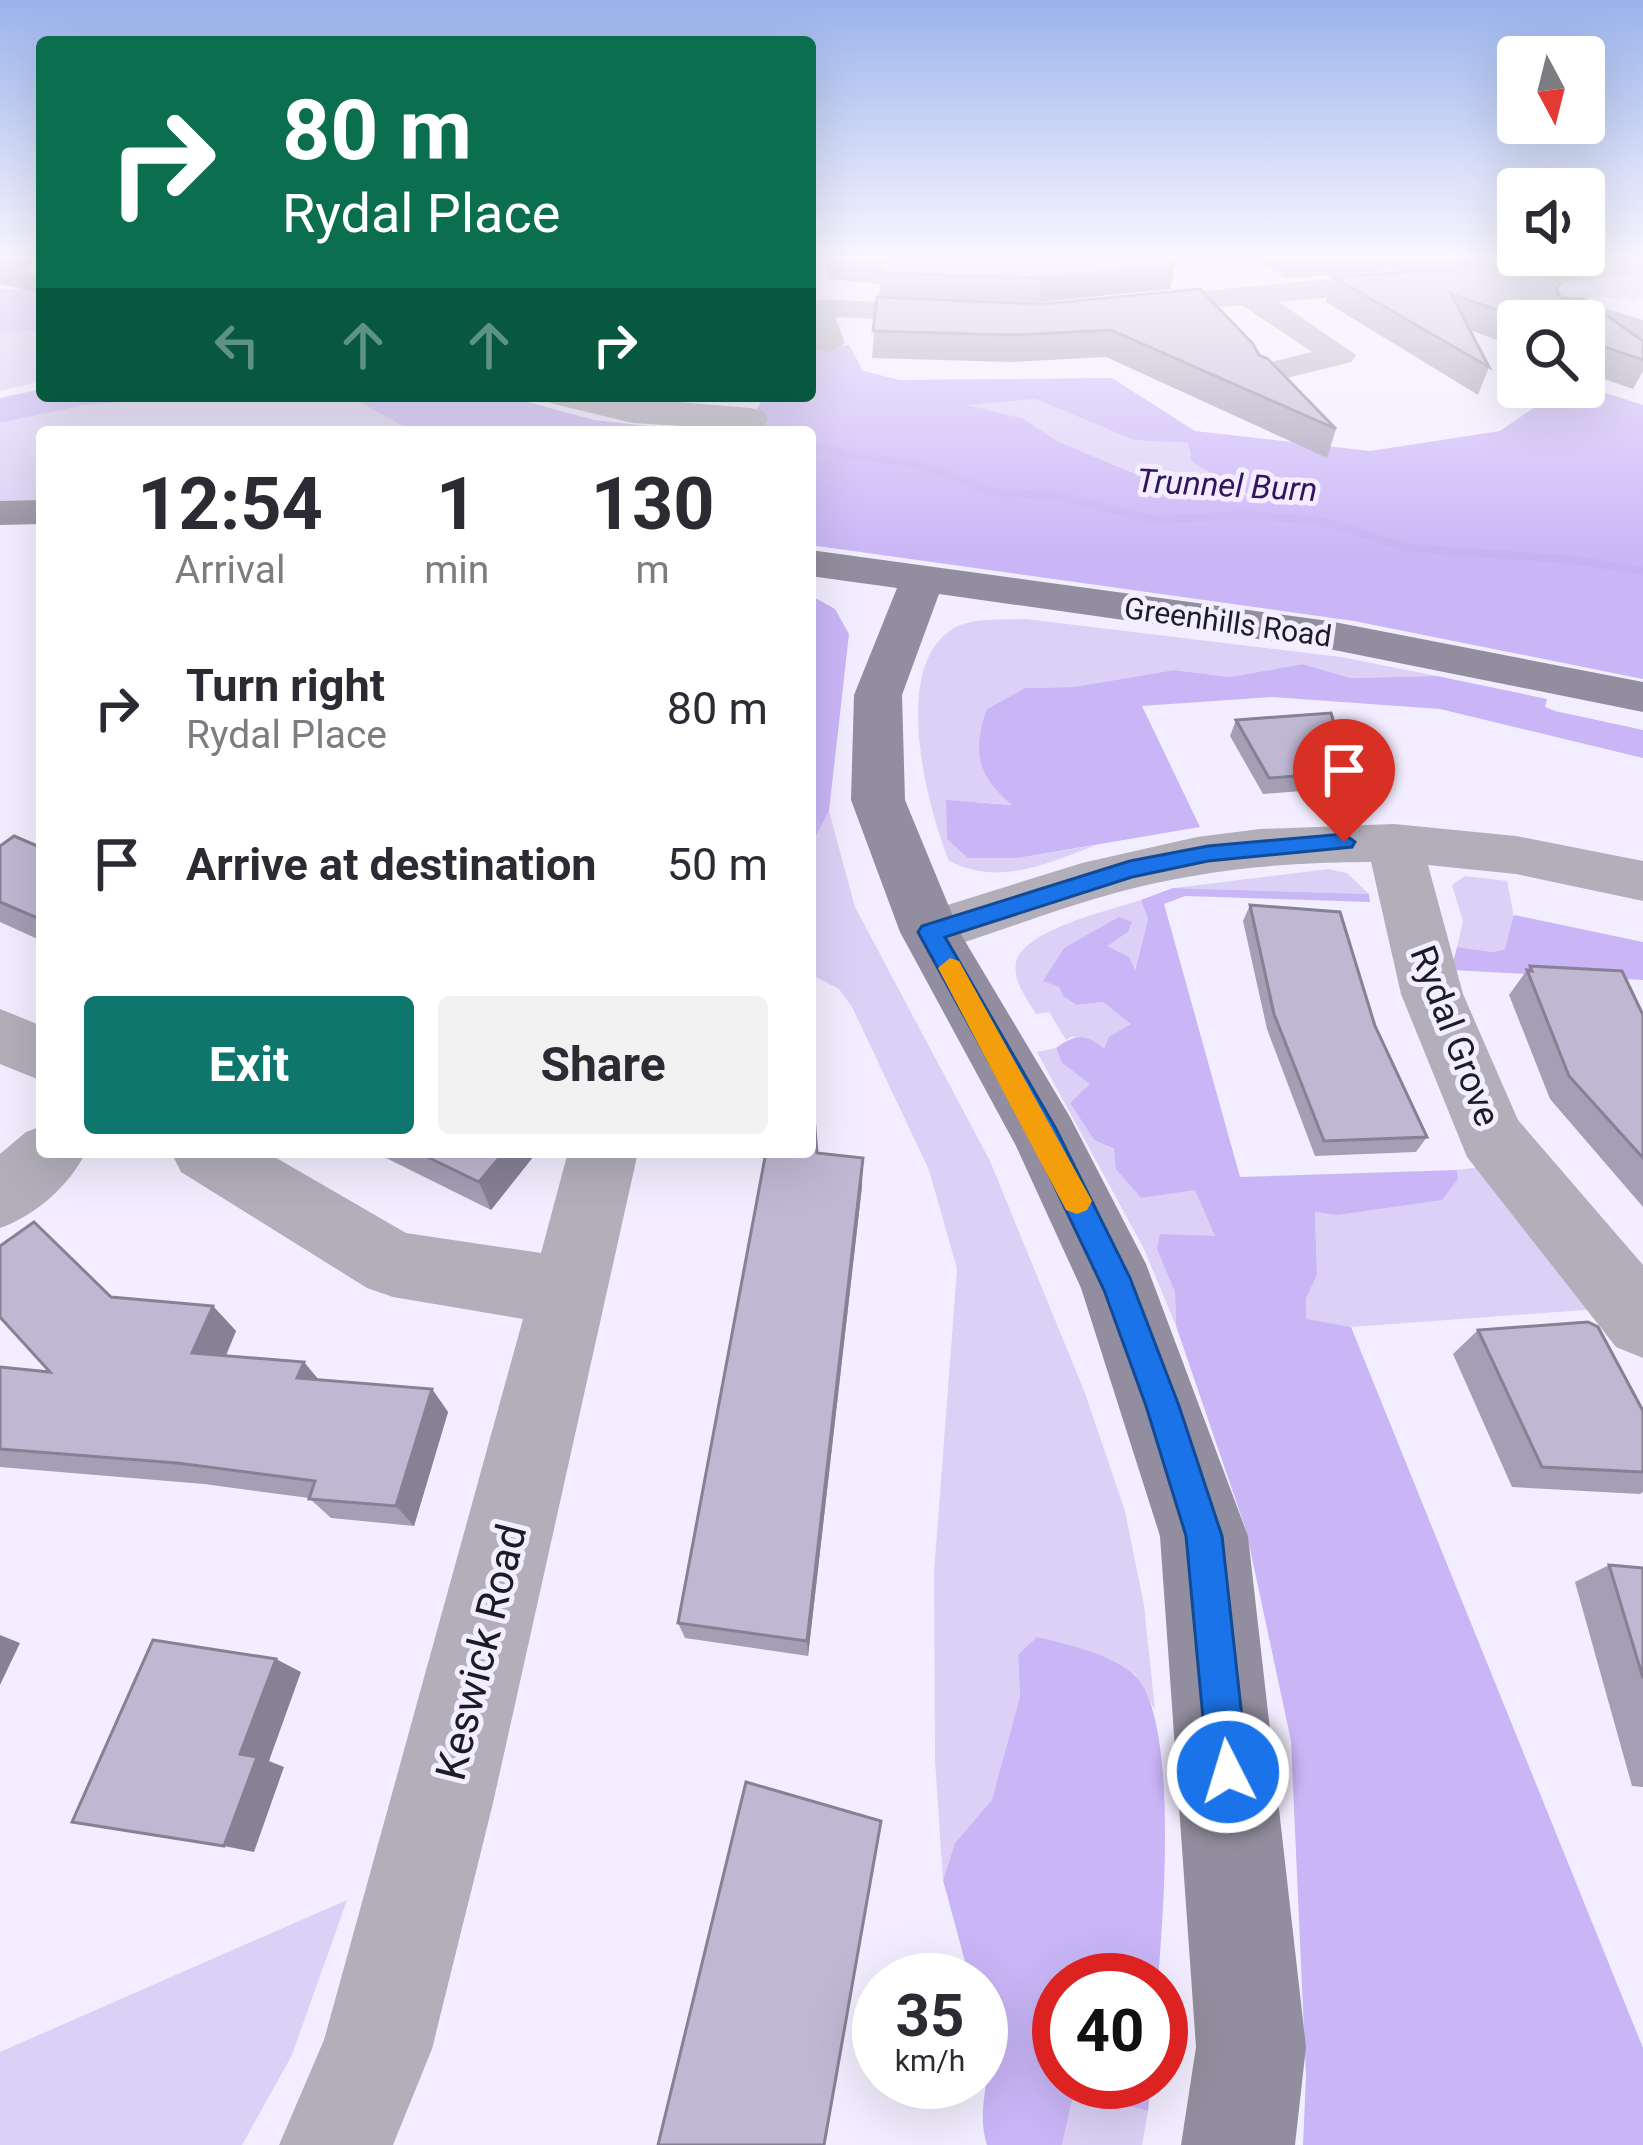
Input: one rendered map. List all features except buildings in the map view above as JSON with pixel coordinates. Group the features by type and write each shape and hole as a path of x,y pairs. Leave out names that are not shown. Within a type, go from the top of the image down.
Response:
{"street":[{"path":"1267,373 1334,357"},
{"path":"588,402 632,412 750,416"},
{"path":"0,513 36,512"},
{"name":"Greenhills Road","path":"816,564 1328,635 1643,698"},
{"path":"923,578 878,694 878,800 930,932 1046,1137 1119,1288 1204,1536 1251,2048 1238,2145"},
{"path":"930,932 1130,869 1295,843 1394,842 1533,857 1643,881"},
{"name":"Rydal Grove","path":"1394,842 1432,994 1491,1137 1643,1322"},
{"path":"0,1034 36,1053"},
{"path":"0,1197 44,1158"},
{"path":"216,1158 393,1264 570,1292"},
{"name":"Keswick Road","path":"336,2145 383,2027 601,1158"}],"shaded area":[{"path":"0,357 36,357 36,382 0,391"},
{"path":"816,357 856,357 863,371 900,380 1112,378 1195,431 1370,451 1500,431 1533,408 1605,408 1605,393 1643,405 1643,679 1354,621 816,546 816,426 742,426 761,402 816,402","holes":["1035,399 1134,440 1188,443 1192,462 1266,504 1180,471 1138,475 1057,441 1024,419 967,405"]},
{"path":"36,390 36,402 124,402 0,423 0,398"},
{"path":"1035,399 1134,440 1189,443 1189,454 1266,500 1267,505 1180,471 1138,475 1057,441 1024,419 961,405"},
{"path":"359,402 403,426 36,426 36,501 0,501 0,423 85,405"},
{"path":"359,402 528,402 594,420 648,426 403,426"},
{"path":"816,598 835,609 849,634 829,811 816,836"},
{"path":"1026,619 1341,657 1437,676 1350,678 1303,664 1230,677 1174,670 1074,687 1025,688 987,709 1015,805 976,802 1018,858 1097,845 1024,870 968,869 949,861 931,806 919,735 924,668 938,642 960,625"},
{"path":"1303,664 1350,678 1437,676 1547,699 1545,707 1555,711 1643,730 1643,758 1440,709 1272,697 1142,706 1200,827 1018,858 968,858 947,839 946,800 1012,805 985,773 980,738 987,709 1025,688 1074,687 1174,670 1230,677"},
{"path":"829,811 855,907 990,1161 1085,1393 1125,1511 1144,1605 1155,1710 1135,1674 1018,1655 1020,1696 992,1801 955,1843 943,1880 935,1760 934,1573 957,1269 929,1170 852,1007 839,989 816,977 816,836"},
{"path":"1328,869 1347,873 1369,894 1174,888"},
{"path":"1465,876 1507,881 1515,922 1505,949 1457,947 1463,921 1452,885"},
{"path":"1173,888 1369,894 1370,902 1185,896 1164,904 1240,1177 1457,1170 1458,1179 1442,1200 1337,1215 1315,1212 1317,1275 1306,1299 1306,1319 1351,1327 1643,2048 1643,2145 1303,2145 1306,2076 1291,1741 1246,1530 1176,1326 1175,1292 1157,1249 1160,1234 1215,1236 1195,1190 1141,1198 1116,1169 1114,1149 1094,1140 1070,1103 1090,1084 1062,1063 1056,1048 1080,1037 1104,1049 1109,1037 1131,1024 1103,1002 1077,1005 1059,987 1043,981 1064,948 1119,917 1132,922 1128,932 1107,946 1129,957 1135,970 1148,919 1141,900"},
{"path":"1141,900 1148,919 1134,972 1105,946 1128,932 1132,922 1064,948 1044,980 1077,1005 1103,1002 1132,1024 1104,1050 1073,1036 1066,1040 1049,1012 1036,1014 1018,982 1016,962 1023,950 1052,931"},
{"path":"1514,915 1643,942 1643,980 1451,970 1457,947 1505,949"},
{"path":"1056,1048 1062,1063 1091,1084 1070,1103 1094,1140 1196,1189 1216,1237 1161,1234 1175,1292 1176,1326 1144,1249 1037,1052"},
{"path":"1481,1167 1598,1309 1351,1327 1306,1320 1306,1299 1317,1275 1315,1212 1369,1210 1411,1202 1446,1188 1458,1179 1457,1170"},
{"path":"1037,1637 1099,1654 1132,1673 1147,1694 1163,1771 1160,1953 1032,1953 1032,2109 1070,2109 1062,2145 987,2145 983,2109 1008,2109 1008,1953 963,1953 943,1880 955,1843 992,1800 1020,1696 1018,1655"},
{"path":"347,1900 292,2055 242,2145 0,2145 0,2052"},
{"path":"1070,2109 1148,2111 1142,2145 1062,2145"}],"waterway":[{"name":"Trunnel Burn","path":"816,448 926,467 993,492 1059,496 1153,520 1246,515 1322,521 1407,548 1565,559 1643,571"}],"slow traffic":[{"path":"950,968 1077,1201"}],"route":[{"path":"1228,1772 1204,1536 1162,1406 1119,1288 1046,1137 930,932 1130,869 1295,843 1344,842"}]}
